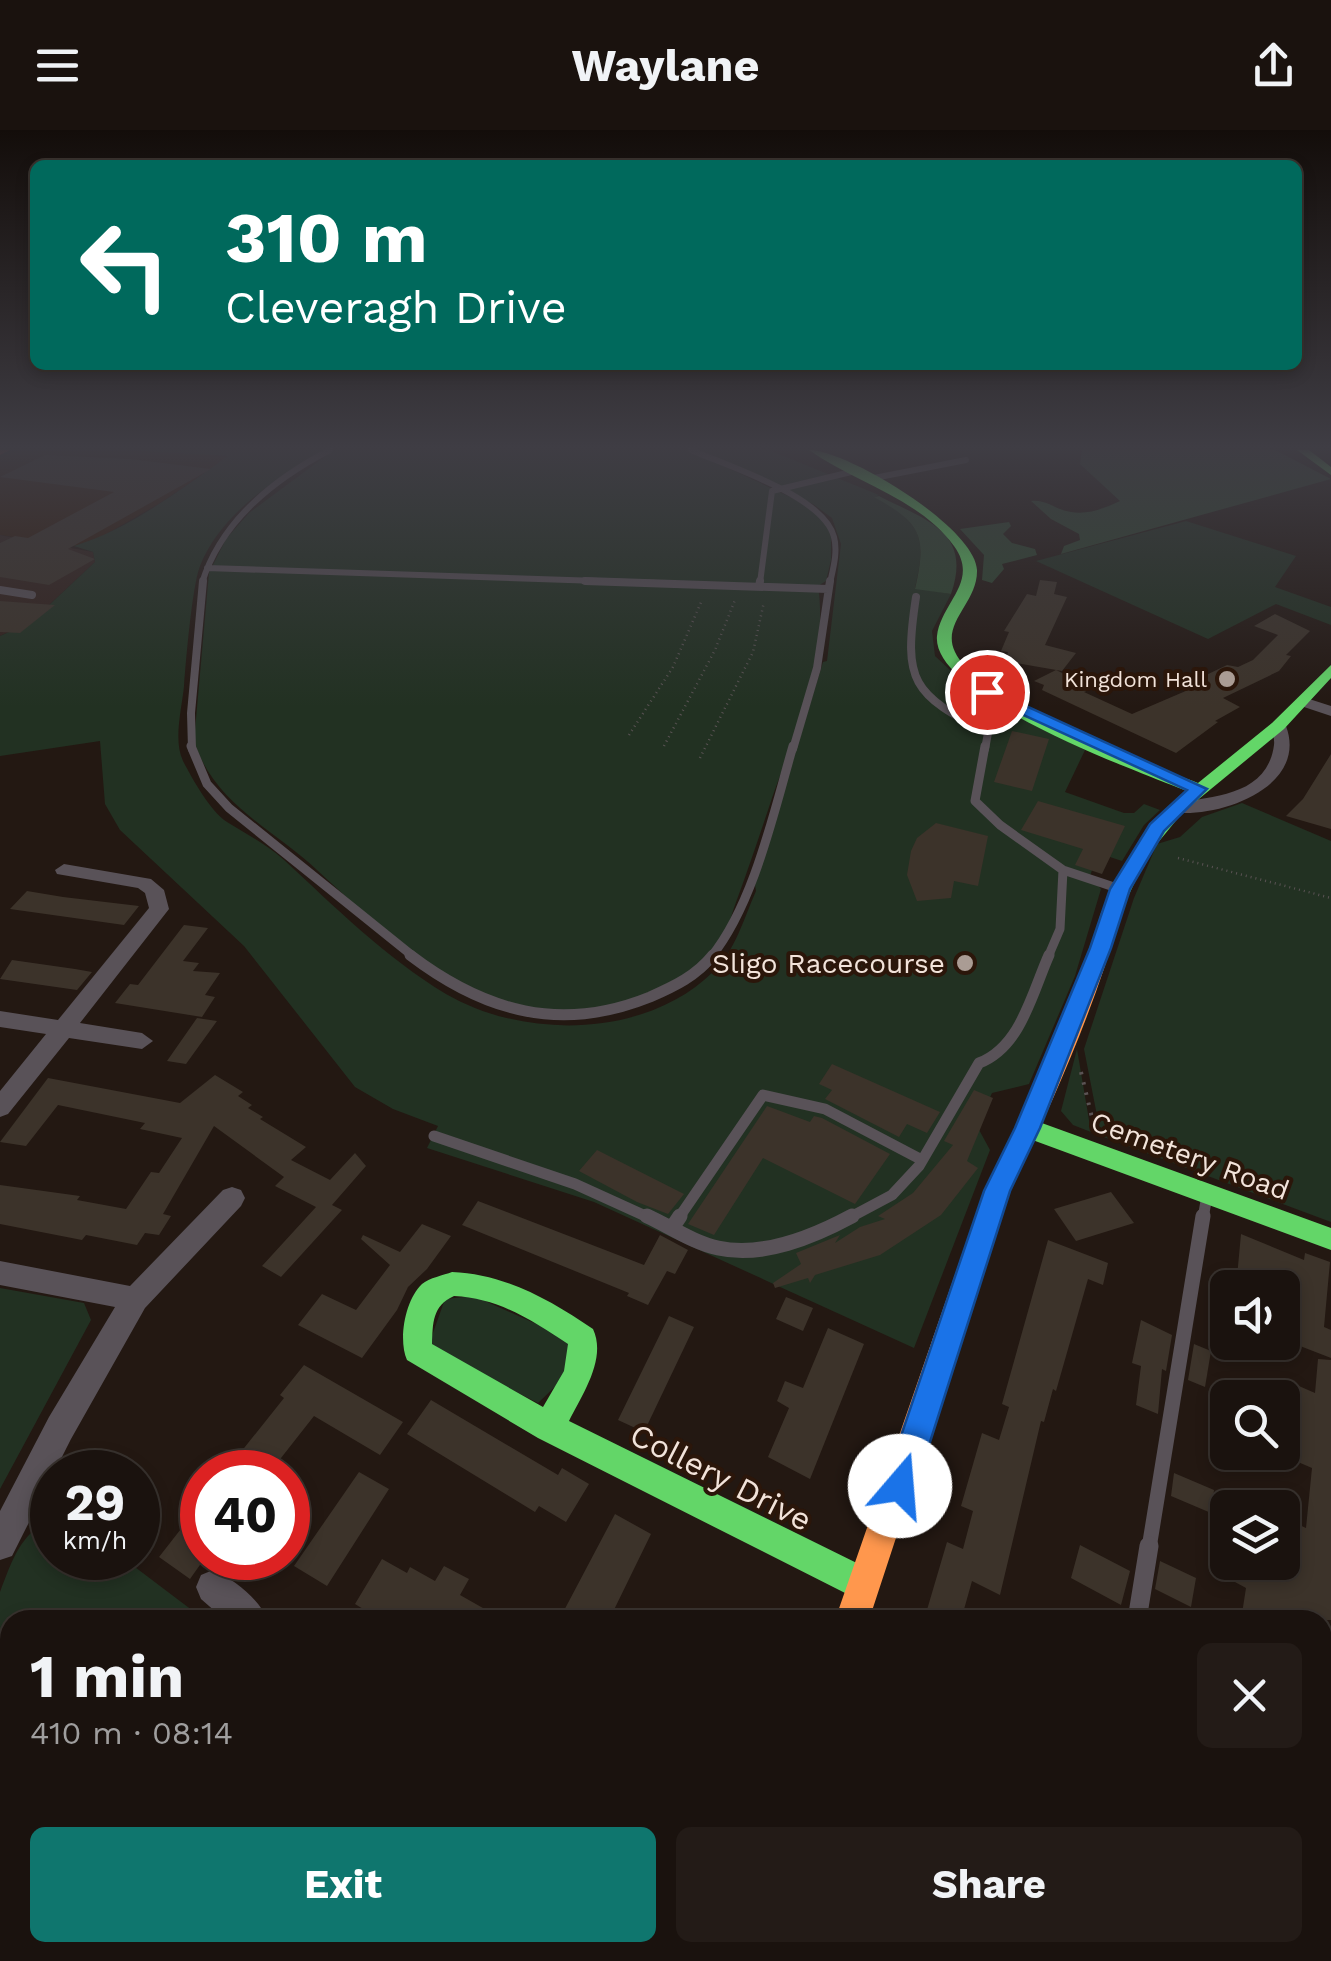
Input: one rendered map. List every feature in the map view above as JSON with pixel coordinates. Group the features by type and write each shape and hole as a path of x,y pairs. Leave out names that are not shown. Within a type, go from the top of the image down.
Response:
{"street":[{"path":"951,535 967,550 974,568 943,634 944,651 971,682 1012,706 1198,789"},
{"path":"855,1610 997,1191 1028,1128 1120,889 1157,828 1198,789 1278,726 1331,670"},
{"path":"1302,702 1331,711"},
{"path":"1177,808 1229,801 1250,792 1278,759 1284,744 1278,726"},
{"path":"0,1108 159,910 154,890 144,882 64,870"},
{"path":"0,1018 142,1041"},
{"name":"Cemetery Road","path":"1028,1128 1331,1240"},
{"path":"0,1544 60,1428 135,1299 232,1198"},
{"path":"0,1273 135,1299"},
{"name":"Collery Drive","path":"550,1428 572,1389 584,1354 584,1338 566,1324 488,1289 456,1281 440,1285 420,1308 414,1327 417,1351 550,1428 863,1584"},
{"path":"214,1587 240,1610"}],"lane":[{"path":"224,535 202,582 188,744 200,776 232,810 387,939 452,985 516,1010 583,1017 614,1014 648,1001 701,971 725,942 773,811 821,658 834,535"},
{"path":"759,587 766,535"},
{"path":"208,568 828,589"},
{"path":"0,590 32,594"},
{"path":"916,597 908,658 910,672 937,707 988,732 975,801 1000,825 1063,870 1120,889"},
{"path":"434,1136 575,1184 717,1248 761,1251 828,1229 892,1195 922,1160 979,1063 997,1056 1013,1037 1060,929 1063,870"},
{"path":"672,1228 763,1095 786,1095 820,1106 922,1160"},
{"path":"1138,1610 1207,1194"}],"path":[{"path":"629,735 674,667 704,596 719,585"},
{"path":"664,746 716,650 741,586"},
{"path":"700,758 753,652 760,606 777,587"},
{"path":"1178,858 1331,898"},
{"path":"1069,1021 1101,1155"}],"shaded area":[{"path":"0,535 93,552 95,562 31,622 0,636"},
{"path":"3,535 104,535 74,546"}],"green space":[{"path":"102,535 217,535 197,576 179,744 183,761 221,817 276,854 361,931 446,994 477,1009 512,1019 584,1025 621,1020 655,1009 686,993 728,954 756,891 823,662 827,661 841,544 838,535 917,535 920,556 915,588 951,594 932,631 935,656 980,698 1085,750 1065,792 1124,813 1134,813 1144,804 1160,810 1144,825 1122,861 1098,853 1090,876 1101,889 1075,976 1029,1084 992,1093 977,1126 990,1150 914,1348 594,1202 427,1148 438,1126 393,1109 355,1087 244,946 120,830 105,804 100,741 0,756 0,636 31,622 95,562 93,552 74,546"},
{"path":"229,535 831,535 826,581 818,586 819,640 808,694 726,933 712,952 667,986 582,1013 538,1012 502,1002 467,987 402,945 246,813 215,782 194,741 209,573"},
{"path":"918,535 945,535 950,542 956,555 951,594 915,589"},
{"path":"966,535 1004,535 1012,543 1035,549 1037,555 1002,564 1004,569 992,583 982,580 984,555"},
{"path":"1079,535 1128,535 1061,554 1064,546 1080,540"},
{"path":"1132,535 1231,535 1296,556 1275,587 1331,607 1331,625 1276,604 1208,639 1036,561"},
{"path":"1242,803 1331,841 1331,1222 1101,1136 1084,1049 1134,898 1157,844 1180,837 1202,817"},
{"path":"1077,1049 1091,1132 1073,1125 1061,1111"},
{"path":"0,1288 84,1303 91,1320 0,1489"},
{"path":"474,1296 570,1339 564,1378 538,1403 428,1347 445,1299"},
{"path":"30,1534 30,1580 152,1580 192,1610 0,1610 0,1592"}],"building":[{"path":"92,535 68,549 95,559 49,585 0,577 0,543 15,536"},
{"path":"1040,580 1057,582 1054,594 1067,597 1045,645 1076,653 1062,671 1005,661 1008,652 1001,651 1009,632 1004,631 1027,594 1036,596"},
{"path":"0,601 55,605 20,633 0,632"},
{"path":"1275,614 1310,631 1286,655 1291,656 1279,671 1223,698 1240,707 1215,721 1218,722 1176,753 1042,690 1044,685 1034,681 1056,670 1093,688 1084,692 1132,714 1195,687 1192,685 1208,678 1204,676 1227,665 1238,667 1253,660 1278,635 1254,626"},
{"path":"1012,731 1049,739 1032,791 994,782"},
{"path":"1331,754 1331,829 1286,816 1303,799"},
{"path":"1038,801 1125,826 1102,874 1075,865 1083,849 1021,830"},
{"path":"936,823 988,836 978,886 954,881 951,898 917,901 907,875 911,851 917,838"},
{"path":"27,891 139,906 124,925 10,909"},
{"path":"184,925 208,928 183,961 199,963 193,971 220,973 205,995 215,997 202,1017 115,1003 130,984 138,985"},
{"path":"12,960 92,972 77,990 0,979"},
{"path":"197,1018 217,1021 186,1064 167,1061"},
{"path":"832,1064 940,1112 927,1133 907,1124 899,1137 825,1099 832,1090 819,1084"},
{"path":"215,1075 243,1092 238,1096 252,1105 248,1108 263,1117 260,1119 306,1147 291,1160 330,1180 355,1153 366,1166 332,1205 342,1210 281,1277 262,1266 316,1207 275,1186 284,1177 214,1126 163,1214 171,1216 159,1235 145,1233 137,1245 86,1235 82,1240 0,1224 0,1185 80,1196 77,1200 126,1209 151,1172 159,1173 182,1138 140,1129 145,1123 58,1105 26,1146 0,1142 48,1078 180,1103"},
{"path":"974,1090 993,1098 967,1161 978,1168 941,1215 880,1255 815,1275 810,1283 808,1278 775,1288 773,1283 801,1264 796,1253 840,1235 835,1243 860,1227 885,1219 878,1216 913,1193 953,1145 944,1141"},
{"path":"767,1106 810,1122 814,1116 822,1118 890,1154 855,1204 763,1158 714,1235 688,1224"},
{"path":"597,1150 684,1194 668,1214 637,1202 579,1171"},
{"path":"1111,1192 1134,1223 1076,1241 1054,1209"},
{"path":"478,1201 644,1265 660,1235 688,1250 675,1274 667,1271 648,1305 627,1296 629,1293 462,1225"},
{"path":"422,1224 451,1236 408,1287 397,1310 362,1358 298,1325 322,1294 356,1310 390,1265 361,1239 363,1235 400,1252"},
{"path":"1241,1234 1304,1260 1305,1253 1330,1262 1324,1327 1331,1330 1331,1358 1300,1346 1300,1270 1238,1270"},
{"path":"1048,1240 1108,1263 1103,1285 1088,1279 1056,1391 1053,1389 1044,1422 1041,1421 1000,1595 972,1581 964,1610 927,1610 947,1542 963,1549 973,1511 961,1506 982,1433 999,1440 1009,1407 1002,1404"},
{"path":"786,1297 813,1308 803,1331 776,1319"},
{"path":"669,1316 694,1327 644,1432 618,1420"},
{"path":"1141,1320 1172,1335 1166,1371 1162,1369 1158,1414 1136,1405 1141,1366 1132,1363"},
{"path":"828,1328 864,1344 810,1479 768,1457 789,1408 777,1401 785,1381 803,1388"},
{"path":"1194,1344 1210,1351 1205,1387 1188,1380"},
{"path":"1318,1359 1331,1360 1331,1610 1243,1610 1246,1588 1235,1580 1300,1580 1300,1525 1306,1528 1312,1468 1300,1463 1300,1386 1315,1393"},
{"path":"304,1365 403,1422 380,1455 314,1416 287,1450 243,1450 284,1398 280,1395"},
{"path":"431,1400 558,1475 562,1468 589,1484 566,1522 539,1506 535,1512 407,1434"},
{"path":"359,1472 389,1489 327,1586 310,1576 310,1543"},
{"path":"1174,1473 1214,1490 1210,1490 1210,1513 1171,1496"},
{"path":"615,1514 651,1534 614,1610 564,1610"},
{"path":"180,1530 180,1572 160,1556"},
{"path":"1080,1545 1130,1571 1121,1605 1071,1578"},
{"path":"382,1559 407,1573 410,1567 435,1581 444,1566 469,1579 460,1595 486,1610 365,1610 355,1604"},
{"path":"1160,1561 1196,1578 1191,1607 1155,1589"}],"traffic: fast":[{"path":"951,535 971,566 968,587 944,634 946,650 960,670 986,691 1059,731 1198,789"},
{"path":"1111,913 1138,855 1177,808 1278,726 1331,669"},
{"path":"1028,1128 1331,1239"},
{"path":"549,1427 578,1374 583,1338 534,1307 478,1285 452,1284 432,1293 420,1314 417,1351 549,1427 863,1584"}],"traffic: slow":[{"path":"855,1610 997,1191 1028,1128 1101,948 1111,913"}],"place":[{"name":"Kingdom Hall","path":"1227,679"},
{"name":"Sligo Racecourse","path":"965,963"}],"route":[{"path":"900,1486 997,1191 1028,1128 1101,948 1120,889 1157,828 1198,789 987,692"}]}
